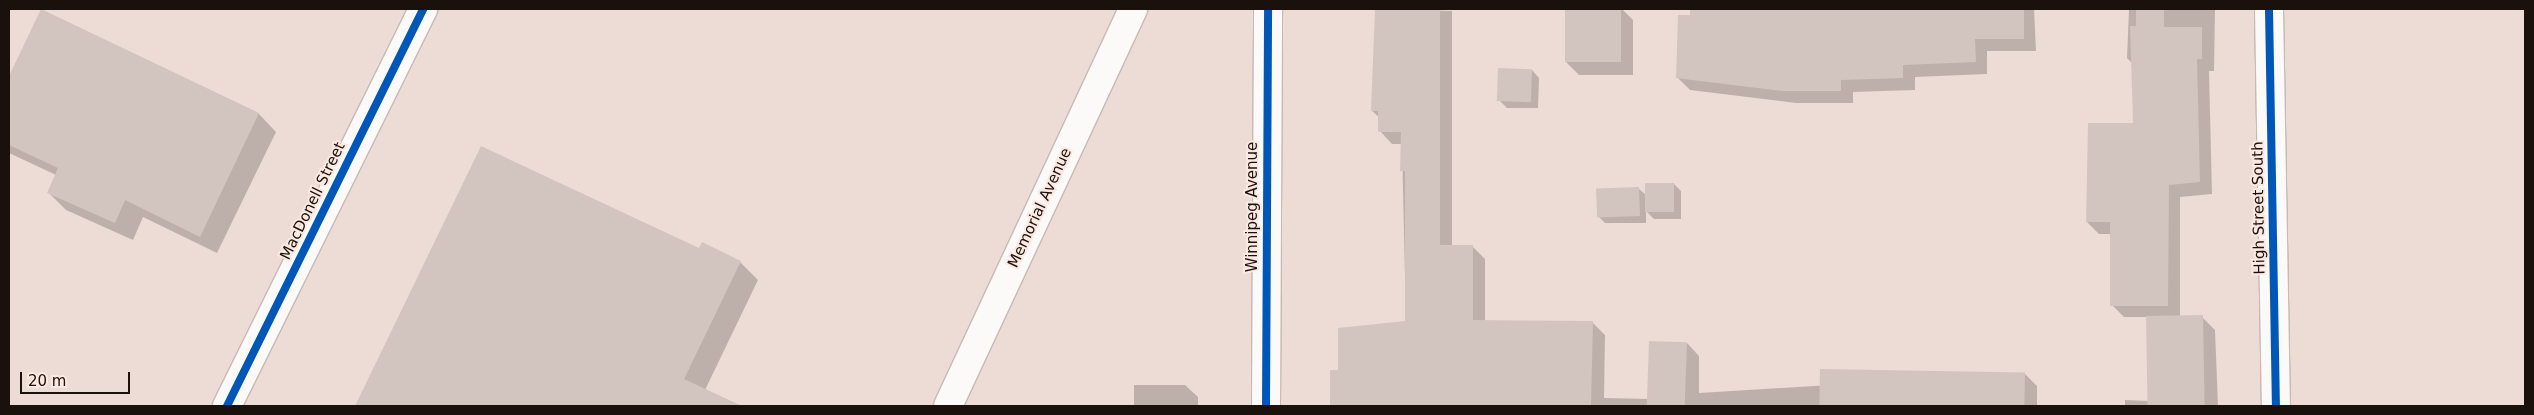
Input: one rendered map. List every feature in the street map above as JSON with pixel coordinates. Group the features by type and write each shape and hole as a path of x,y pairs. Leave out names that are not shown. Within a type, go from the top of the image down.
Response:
{"street":[{"name":"MacDonell Street","path":"226,406 423,9"},
{"name":"Memorial Avenue","path":"948,406 1133,9"},
{"name":"Winnipeg Avenue","path":"1266,406 1268,9"},
{"name":"High Street South","path":"2269,9 2276,406"}],"building":[{"path":"41,9 259,113 200,237 125,200 115,223 47,193 58,168 9,145 9,76"},
{"path":"1375,9 1440,9 1440,245 1473,245 1473,320 1593,321 1591,406 1330,406 1330,370 1338,370 1338,328 1405,321 1405,171 1400,171 1401,132 1378,132 1378,111 1371,111"},
{"path":"1565,9 1621,9 1621,62 1565,62"},
{"path":"1690,9 2024,9 2024,39 1975,39 1976,62 1903,65 1903,78 1841,80 1841,91 1783,91 1676,78 1678,15 1690,15"},
{"path":"2136,9 2164,9 2164,27 2202,27 2202,59 2197,59 2200,182 2169,185 2168,306 2110,306 2110,222 2086,222 2088,123 2133,123 2130,26 2136,26"},
{"path":"1498,68 1532,69 1531,102 1497,101"},
{"path":"481,146 699,248 702,242 741,261 684,379 742,406 355,406"},
{"path":"1645,183 1674,183 1674,212 1645,212"},
{"path":"1639,187 1640,216 1597,217 1596,189"},
{"path":"2203,315 2205,406 2148,406 2146,316"},
{"path":"1649,341 1687,342 1685,406 1647,406"},
{"path":"1820,369 2025,373 2024,406 1819,406"}],"cycle path":[{"path":"227,406 423,9"},
{"path":"1266,406 1268,9"},
{"path":"2269,9 2276,406"}]}
